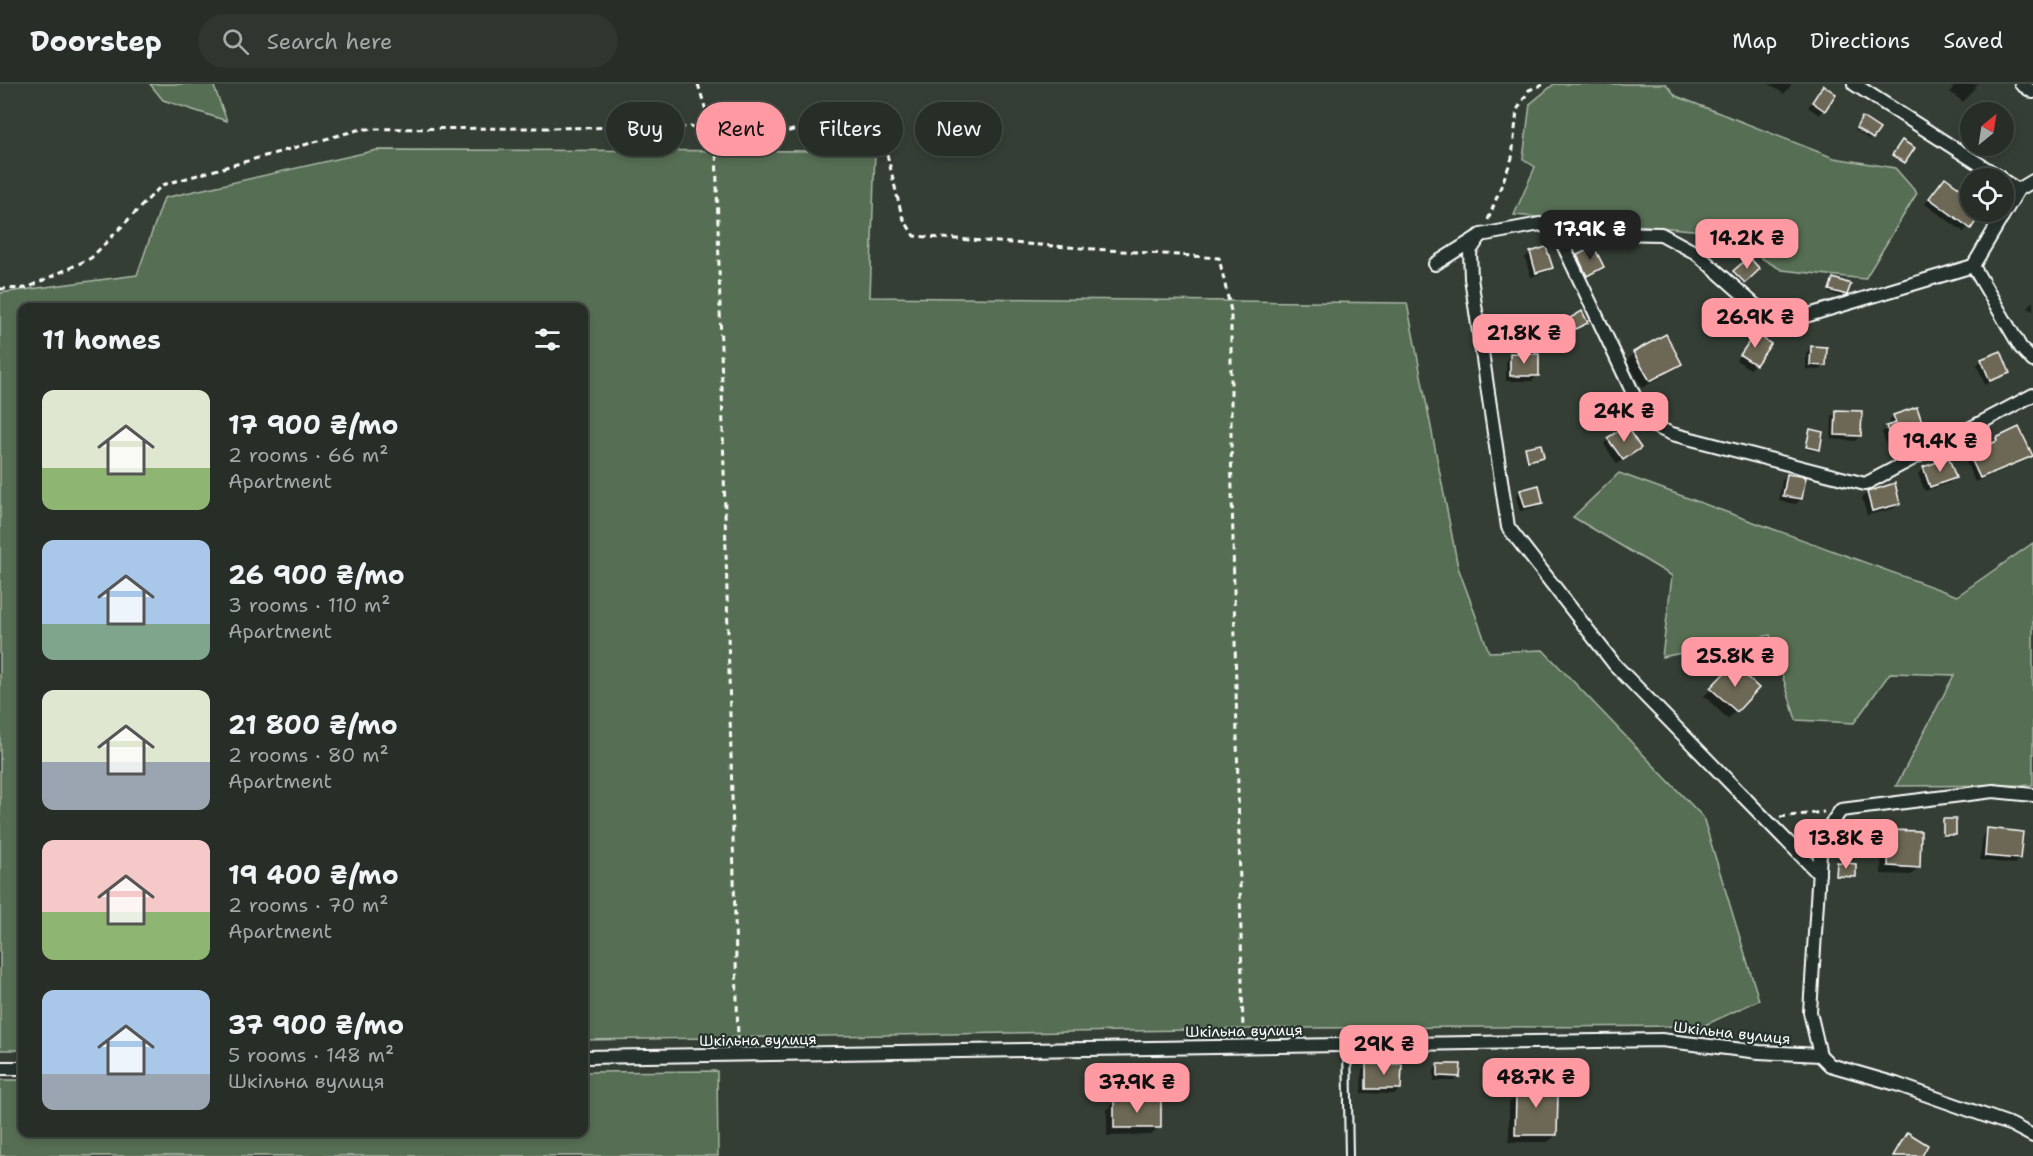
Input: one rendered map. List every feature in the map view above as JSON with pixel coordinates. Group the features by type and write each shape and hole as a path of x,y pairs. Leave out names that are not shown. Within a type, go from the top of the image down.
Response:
{"street":[{"path":"1854,84 1984,168"},
{"path":"2021,84 2033,92"},
{"path":"1435,264 1481,235 1540,224 1557,232 1661,234 1696,253 1756,306 1792,320 1973,266 2018,190 2033,181"},
{"path":"2014,188 2018,190"},
{"path":"1557,232 1640,408 1654,426 1672,434 1865,484 2033,395"},
{"path":"1481,235 1470,250 1470,278 1508,527 1615,665 1819,874"},
{"path":"1973,266 2021,348 2033,361"},
{"path":"1820,1055 1810,1012 1821,838 1840,810 1993,791 2033,795"},
{"name":"Шкільна вулиця","path":"588,1057 1661,1040 1759,1052 1820,1055 1830,1065 1896,1084 2012,1125 2033,1136"},
{"path":"0,1068 18,1068"}],"lane":[{"path":"1347,1045 1349,1156"}],"path":[{"path":"698,84 703,102"},
{"path":"1481,235 1512,158 1517,110 1529,90 1545,84"},
{"path":"786,133 842,120 863,123 886,150 902,216 914,236 1219,258 1231,311 1231,455 1243,1046"},
{"path":"0,288 27,288 91,258 162,185 245,163 301,144 361,129 696,127"},
{"path":"716,156 739,1055"},
{"path":"1767,819 1840,810"}],"green space":[{"path":"150,84 213,84 227,121 163,100"},
{"path":"1554,84 1666,84 1676,96 1834,158 1895,168 1917,193 1865,279 1782,270 1716,232 1514,215 1535,167 1523,159 1530,104"},
{"path":"377,150 606,150 606,156 684,156 684,151 696,151 696,156 786,156 786,151 798,151 798,156 875,156 870,297 1407,303 1458,567 1489,652 1543,650 1703,817 1759,1000 1703,1026 1304,1028 588,1040 588,303 18,303 18,1050 0,1050 0,293 137,275 164,198"},
{"path":"1619,473 1957,596 2033,543 2033,785 1896,786 1954,675 1890,673 1854,723 1796,720 1770,635 1662,657 1672,576 1573,517"},
{"path":"717,1071 718,1156 0,1156 0,1080 18,1080 18,1137 588,1137 588,1072"}],"building":[{"path":"1823,85 1836,94 1825,111 1812,102"},
{"path":"1862,117 1880,129 1873,139 1856,128"},
{"path":"1902,140 1915,148 1905,163 1892,155"},
{"path":"1945,177 1960,188 1960,221 1929,198"},
{"path":"1962,222 1976,222 1971,229"},
{"path":"1546,247 1553,268 1536,273 1530,252"},
{"path":"1594,247 1604,267 1587,276 1577,255"},
{"path":"1749,257 1760,269 1745,283 1733,271"},
{"path":"1833,278 1851,284 1847,295 1829,290"},
{"path":"1725,304 1739,321 1725,332 1712,315"},
{"path":"1582,311 1588,323 1575,329 1570,318"},
{"path":"1755,333 1771,344 1756,365 1740,355"},
{"path":"1666,334 1682,364 1650,381 1633,352"},
{"path":"1811,346 1827,347 1826,366 1810,365"},
{"path":"2001,351 2010,373 1990,381 1981,359"},
{"path":"1510,353 1539,354 1539,376 1510,376"},
{"path":"1917,407 1927,437 1894,448 1886,426 1896,423 1893,415"},
{"path":"1836,410 1862,411 1861,436 1835,435"},
{"path":"1626,426 1641,448 1623,460 1607,438"},
{"path":"2019,427 2033,456 1980,478 1969,454 1997,441 1996,438"},
{"path":"1810,429 1823,432 1820,450 1806,447"},
{"path":"1541,444 1544,457 1528,461 1525,447"},
{"path":"1949,458 1956,478 1930,487 1923,467"},
{"path":"1787,474 1806,477 1802,499 1783,496"},
{"path":"1895,483 1900,504 1872,511 1867,492"},
{"path":"1539,485 1543,503 1525,507 1520,490"},
{"path":"1733,664 1759,688 1737,712 1710,688"},
{"path":"1943,819 1956,819 1956,835 1943,835"},
{"path":"1987,828 2023,832 2020,859 1985,856"},
{"path":"1889,830 1921,831 1920,868 1888,866"},
{"path":"1837,862 1856,864 1856,877 1836,876"},
{"path":"1366,1064 1402,1064 1401,1089 1366,1089"},
{"path":"1438,1064 1461,1064 1460,1077 1438,1076"},
{"path":"1525,1076 1546,1076 1546,1095 1558,1095 1557,1135 1515,1135 1516,1095 1525,1095"},
{"path":"1114,1099 1161,1100 1161,1128 1114,1128"},
{"path":"1907,1132 1928,1145 1922,1156 1893,1156"}]}
